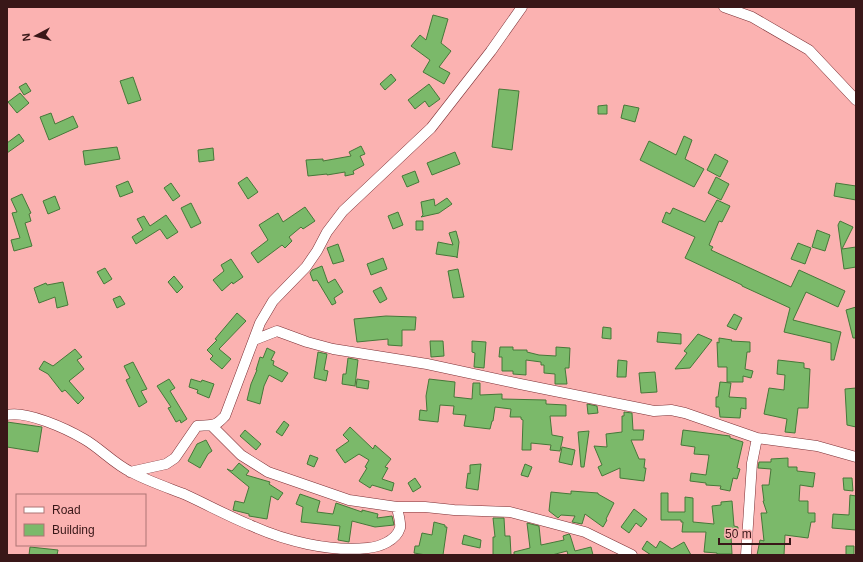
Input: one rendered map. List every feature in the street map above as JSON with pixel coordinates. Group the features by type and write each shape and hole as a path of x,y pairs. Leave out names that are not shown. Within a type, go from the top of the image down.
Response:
{"street":[{"path":"130,472 166,464 175,458 197,426 211,426 219,422 225,416 260,323 273,301 306,266 317,251 327,232 343,211 431,128 491,51 522,7"},
{"path":"724,7 752,17 809,50 856,100"},
{"path":"254,340 277,332 333,349 427,364 654,411 670,410 686,413 757,438 817,446 856,457"},
{"path":"7,415 13,414 44,420 84,439 130,472 185,495 250,526 282,537 336,548 357,549 376,547 387,542 396,535 400,528 397,508"},
{"path":"211,426 242,454 268,472 349,500 397,508 425,507 454,510 510,512 585,532 632,555"},
{"path":"746,555 752,463 757,438"}],"building":[{"path":"433,15 448,19 441,43 451,51 439,67 450,73 444,84 423,72 430,60 411,46 420,35 426,40"},
{"path":"391,74 396,80 385,90 380,84"},
{"path":"133,77 141,100 128,104 120,81"},
{"path":"26,83 31,91 24,95 19,87"},
{"path":"429,84 440,99 429,107 425,101 415,109 408,100"},
{"path":"499,89 519,91 512,150 492,147"},
{"path":"20,93 29,103 17,113 8,102"},
{"path":"607,105 607,114 598,114 598,106"},
{"path":"624,105 639,108 635,122 621,118"},
{"path":"51,113 55,124 73,116 78,127 49,140 40,117"},
{"path":"19,134 24,141 7,153 7,143"},
{"path":"684,136 692,140 685,159 704,169 694,187 640,160 649,141 676,155"},
{"path":"361,146 365,154 360,156 364,165 353,171 354,174 345,176 345,172 308,176 306,160 323,159 323,161 351,156 349,152"},
{"path":"117,147 120,159 85,165 83,151"},
{"path":"213,148 214,160 199,162 198,150"},
{"path":"455,152 460,164 432,175 427,163"},
{"path":"715,154 728,161 720,177 707,170"},
{"path":"415,171 419,182 407,187 402,176"},
{"path":"247,177 258,192 248,199 238,183"},
{"path":"716,177 729,184 721,200 708,193"},
{"path":"128,181 133,192 120,197 116,186"},
{"path":"171,183 180,196 173,201 164,188"},
{"path":"836,183 856,186 856,200 834,196"},
{"path":"22,194 31,213 29,214 31,221 25,223 32,246 14,251 11,240 20,238 12,213 17,212 11,199"},
{"path":"55,196 60,209 48,214 43,201"},
{"path":"447,198 452,204 439,213 421,217 423,215 421,202 434,199 435,206"},
{"path":"717,200 730,206 722,222 719,221 709,245 713,247 711,250 791,287 799,270 845,291 838,307 806,292 793,320 841,332 834,360 831,360 831,343 784,332 790,308 685,258 695,237 662,222 666,212 670,214 673,208 705,222"},
{"path":"191,203 201,223 191,228 181,208"},
{"path":"305,207 315,221 303,229 301,227 289,237 292,241 285,248 282,245 258,263 251,253 268,240 259,225 278,213 283,222"},
{"path":"398,212 403,225 393,229 388,216"},
{"path":"166,215 178,232 167,239 160,229 136,244 132,237 143,230 137,219 144,216 150,226"},
{"path":"416,221 423,221 423,230 416,230"},
{"path":"840,221 853,227 842,249 856,247 856,267 844,269 838,225"},
{"path":"817,230 830,235 825,251 812,247"},
{"path":"456,231 459,242 457,258 436,254 438,242 453,245 449,233"},
{"path":"798,243 811,248 805,264 791,259"},
{"path":"338,244 344,261 333,264 327,248"},
{"path":"383,258 387,269 371,275 367,264"},
{"path":"231,259 243,277 233,284 232,282 222,291 213,280 224,271 221,265"},
{"path":"322,266 328,283 335,279 343,292 334,298 336,303 332,305 317,280 313,281 310,273 312,270"},
{"path":"105,268 112,279 104,284 97,272"},
{"path":"458,269 464,297 453,298 448,271"},
{"path":"174,276 183,287 177,293 168,282"},
{"path":"63,282 68,305 57,308 55,297 39,303 34,288 46,283 47,285"},
{"path":"381,287 387,299 380,303 373,291"},
{"path":"120,296 125,304 117,308 113,299"},
{"path":"856,307 856,338 853,338 846,310"},
{"path":"237,313 246,321 219,349 231,359 222,369 210,359 213,356 207,350 217,340 215,339"},
{"path":"734,314 742,318 736,330 727,326"},
{"path":"386,316 416,317 415,330 402,330 402,346 388,345 388,339 357,342 354,319"},
{"path":"603,327 611,328 611,339 602,338"},
{"path":"658,332 681,334 681,344 657,342"},
{"path":"698,334 712,340 690,368 675,369 687,353 684,351"},
{"path":"719,338 732,340 731,341 750,342 750,352 747,352 745,369 753,371 751,378 743,376 743,382 727,382 727,367 718,367 717,342 719,343"},
{"path":"430,341 443,341 444,356 431,357"},
{"path":"472,341 486,342 484,368 474,367 475,353 472,352"},
{"path":"500,347 513,347 513,350 527,350 527,352 539,355 556,356 556,347 570,348 569,368 565,368 567,384 555,384 555,374 544,373 544,365 541,365 541,362 526,360 526,375 513,374 513,371 502,371 502,357 499,357"},
{"path":"267,348 275,352 271,360 274,361 273,365 288,373 282,382 269,375 264,386 260,404 247,400 260,357 263,358"},
{"path":"75,349 82,357 77,360 84,369 69,381 84,398 78,404 65,390 62,392 48,374 39,369 44,361 53,366"},
{"path":"318,352 327,354 324,370 328,371 326,381 314,378"},
{"path":"348,358 358,360 355,386 342,384 343,374 346,374"},
{"path":"618,360 627,361 626,377 617,377"},
{"path":"778,360 804,363 804,368 810,369 808,408 798,408 795,433 785,432 787,419 764,414 769,388 784,390 785,375 777,374"},
{"path":"133,362 147,389 141,391 147,402 139,407 126,380 130,378 124,366"},
{"path":"655,372 657,392 641,393 639,373"},
{"path":"169,379 175,388 170,391 187,419 181,423 180,420 176,422 168,408 171,407 157,386"},
{"path":"191,379 201,382 202,380 214,384 209,398 197,393 198,390 189,387"},
{"path":"357,379 369,381 368,389 356,387"},
{"path":"429,379 455,382 454,397 472,399 473,383 480,383 480,395 502,394 502,399 546,400 546,404 566,405 566,416 550,416 552,435 563,437 560,451 550,450 551,445 531,443 531,450 522,450 523,420 521,417 510,417 511,409 495,407 490,429 464,426 466,415 453,414 454,406 440,405 438,422 419,420 420,410 427,411 426,396"},
{"path":"720,382 731,383 729,397 746,398 746,409 741,408 740,418 720,417 719,407 716,407 716,397 718,397"},
{"path":"856,388 856,427 847,425 845,389"},
{"path":"587,404 597,406 598,413 588,414"},
{"path":"624,412 632,413 633,430 644,430 643,440 631,440 639,459 645,459 644,468 646,468 644,481 620,478 620,468 602,476 598,467 602,465 594,446 607,447 606,434 622,432 622,416 624,416"},
{"path":"284,421 289,425 282,436 276,432"},
{"path":"7,422 42,427 38,452 7,447"},
{"path":"350,427 373,449 375,445 391,459 385,467 388,468 382,479 394,483 392,491 372,485 370,488 359,481 367,468 365,467 369,460 359,454 345,463 336,450 349,441 343,435"},
{"path":"245,430 261,444 256,450 240,436"},
{"path":"683,430 730,436 730,438 743,442 737,468 740,469 737,479 733,478 730,491 720,489 721,486 706,485 706,483 690,481 691,473 706,475 709,455 694,454 695,447 681,445"},
{"path":"589,431 584,467 581,467 578,432"},
{"path":"206,440 212,451 208,454 200,468 188,461 197,444"},
{"path":"562,447 575,450 572,465 559,462"},
{"path":"310,455 318,458 314,467 307,464"},
{"path":"788,458 788,467 797,467 797,471 815,473 813,487 800,485 799,501 808,501 808,513 815,513 815,522 811,522 808,538 785,535 784,555 757,555 760,540 764,541 761,513 767,513 763,501 762,485 769,485 771,469 758,468 759,462 771,462 771,459"},
{"path":"239,463 249,471 246,475 270,482 269,484 283,493 278,500 271,496 267,519 249,516 249,514 233,510 235,501 244,503 249,487 227,469 232,471"},
{"path":"481,464 478,490 466,488 468,473 470,474 470,465"},
{"path":"525,464 532,467 528,477 521,475"},
{"path":"415,478 421,487 413,492 408,483"},
{"path":"843,478 852,478 853,491 844,490"},
{"path":"571,491 598,493 614,503 603,527 585,514 582,524 572,522 575,516 561,515 558,518 549,511 551,492 571,494"},
{"path":"661,493 668,493 668,512 685,512 685,497 693,498 693,522 714,524 712,506 721,505 721,502 732,501 734,526 738,527 737,537 731,536 732,554 704,552 706,532 682,532 683,522 681,522 681,520 661,520"},
{"path":"300,494 320,501 317,512 333,514 336,503 362,512 362,510 378,514 377,518 392,516 394,525 375,527 352,521 349,542 338,540 340,526 301,522 303,507 296,504"},
{"path":"850,495 856,496 856,530 832,528 833,514 849,515"},
{"path":"634,509 647,519 641,527 636,523 629,533 621,527"},
{"path":"493,518 504,518 505,536 510,536 511,555 493,555 493,537 495,537"},
{"path":"434,522 447,527 443,555 414,553 415,546 419,546 422,533 432,535"},
{"path":"527,523 539,526 541,545 564,540 563,536 569,534 575,551 591,547 593,555 568,555 567,551 552,555 514,555 514,552 530,548"},
{"path":"464,535 481,540 480,548 462,544"},
{"path":"647,541 656,548 660,541 672,549 684,542 691,555 651,555 642,549"},
{"path":"846,546 854,546 854,555 846,555"},
{"path":"30,547 58,550 57,555 29,555"}]}
